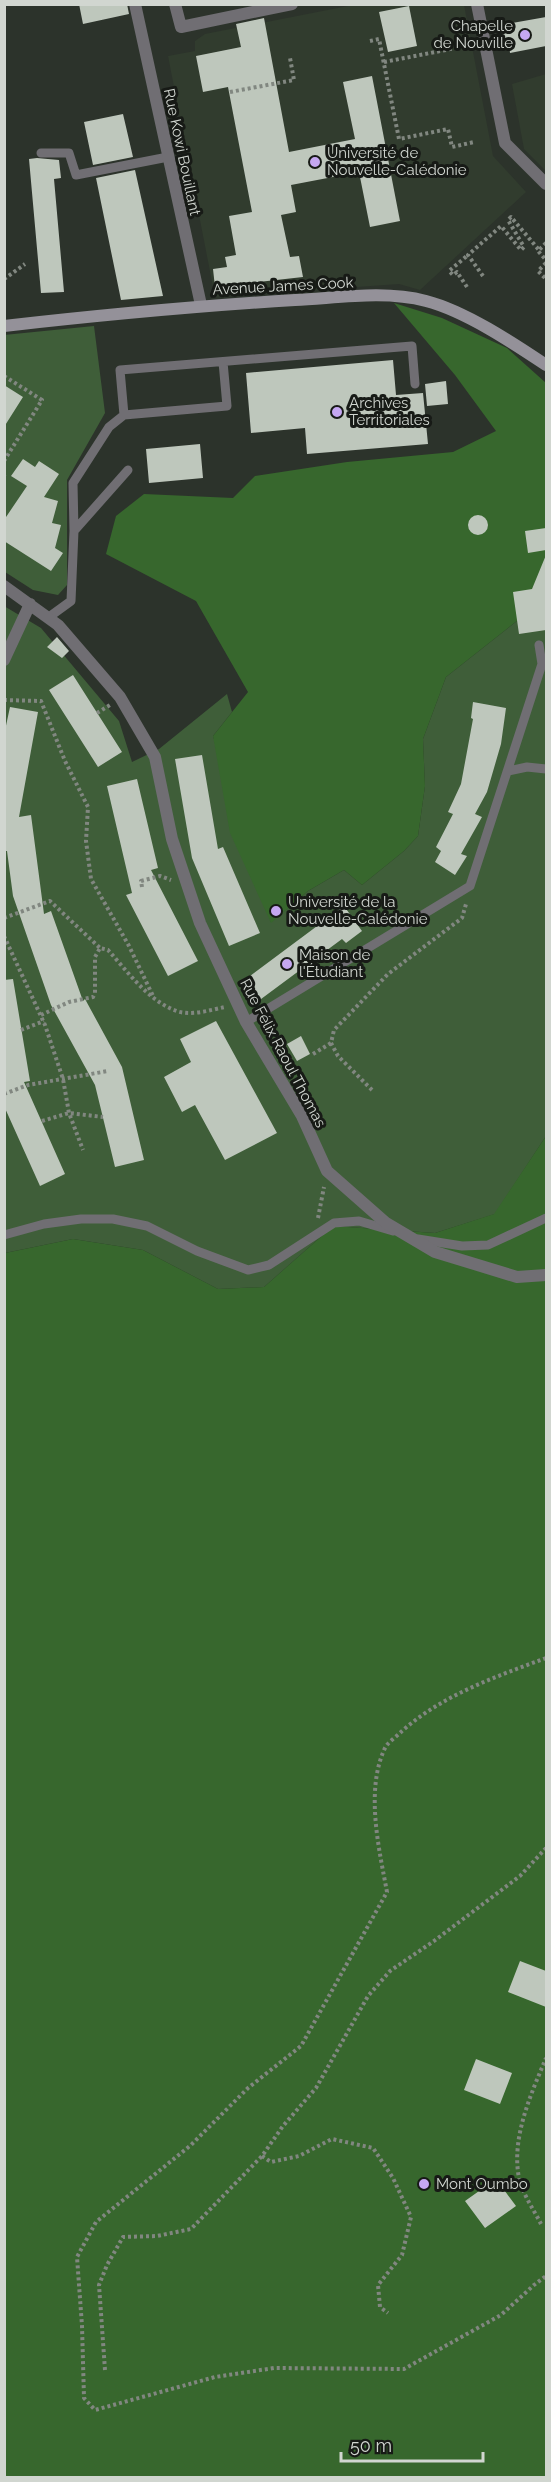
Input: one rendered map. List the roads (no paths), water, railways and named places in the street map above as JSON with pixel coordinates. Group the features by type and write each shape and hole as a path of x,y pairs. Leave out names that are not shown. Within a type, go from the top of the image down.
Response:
{"main road":[{"name":"Avenue James Cook","path":"4,326 201,305 394,294 428,301 457,313 508,340 546,365"}],"street":[{"name":"Rue Kowi Bouillant","path":"135,4 201,305"},
{"path":"175,4 181,27 292,4"},
{"path":"477,4 505,143 546,184"},
{"name":"Rue Félix Raoul Thomas","path":"4,586 49,617 120,698 155,757 172,838 200,923 246,1022 302,1116 327,1171 387,1222 406,1236 435,1252 517,1277 546,1275"},
{"path":"4,660 30,604"}],"lane":[{"path":"41,153 69,153 76,175 168,157"},
{"path":"124,415 120,370 412,346 416,384"},
{"path":"49,617 71,602 74,531 73,483 109,427 124,415 227,406 223,362"},
{"path":"74,531 128,470"},
{"path":"246,1022 470,886 542,664 539,645"},
{"path":"508,771 527,767 546,769"},
{"path":"4,1235 44,1224 81,1219 113,1220 147,1226 197,1251 248,1270 269,1266 314,1234 334,1223 353,1220 377,1225 406,1236 452,1245 488,1245 546,1218"}],"place":[{"name":"Chapelle de Nouville","path":"525,35"},
{"name":"Université de Nouvelle-Calédonie","path":"315,162"},
{"name":"Archives Territoriales","path":"337,412"},
{"name":"Université de la Nouvelle-Calédonie","path":"276,911"},
{"name":"Maison de l'Étudiant","path":"287,964"},
{"name":"Mont Oumbo","path":"424,2184"}]}
